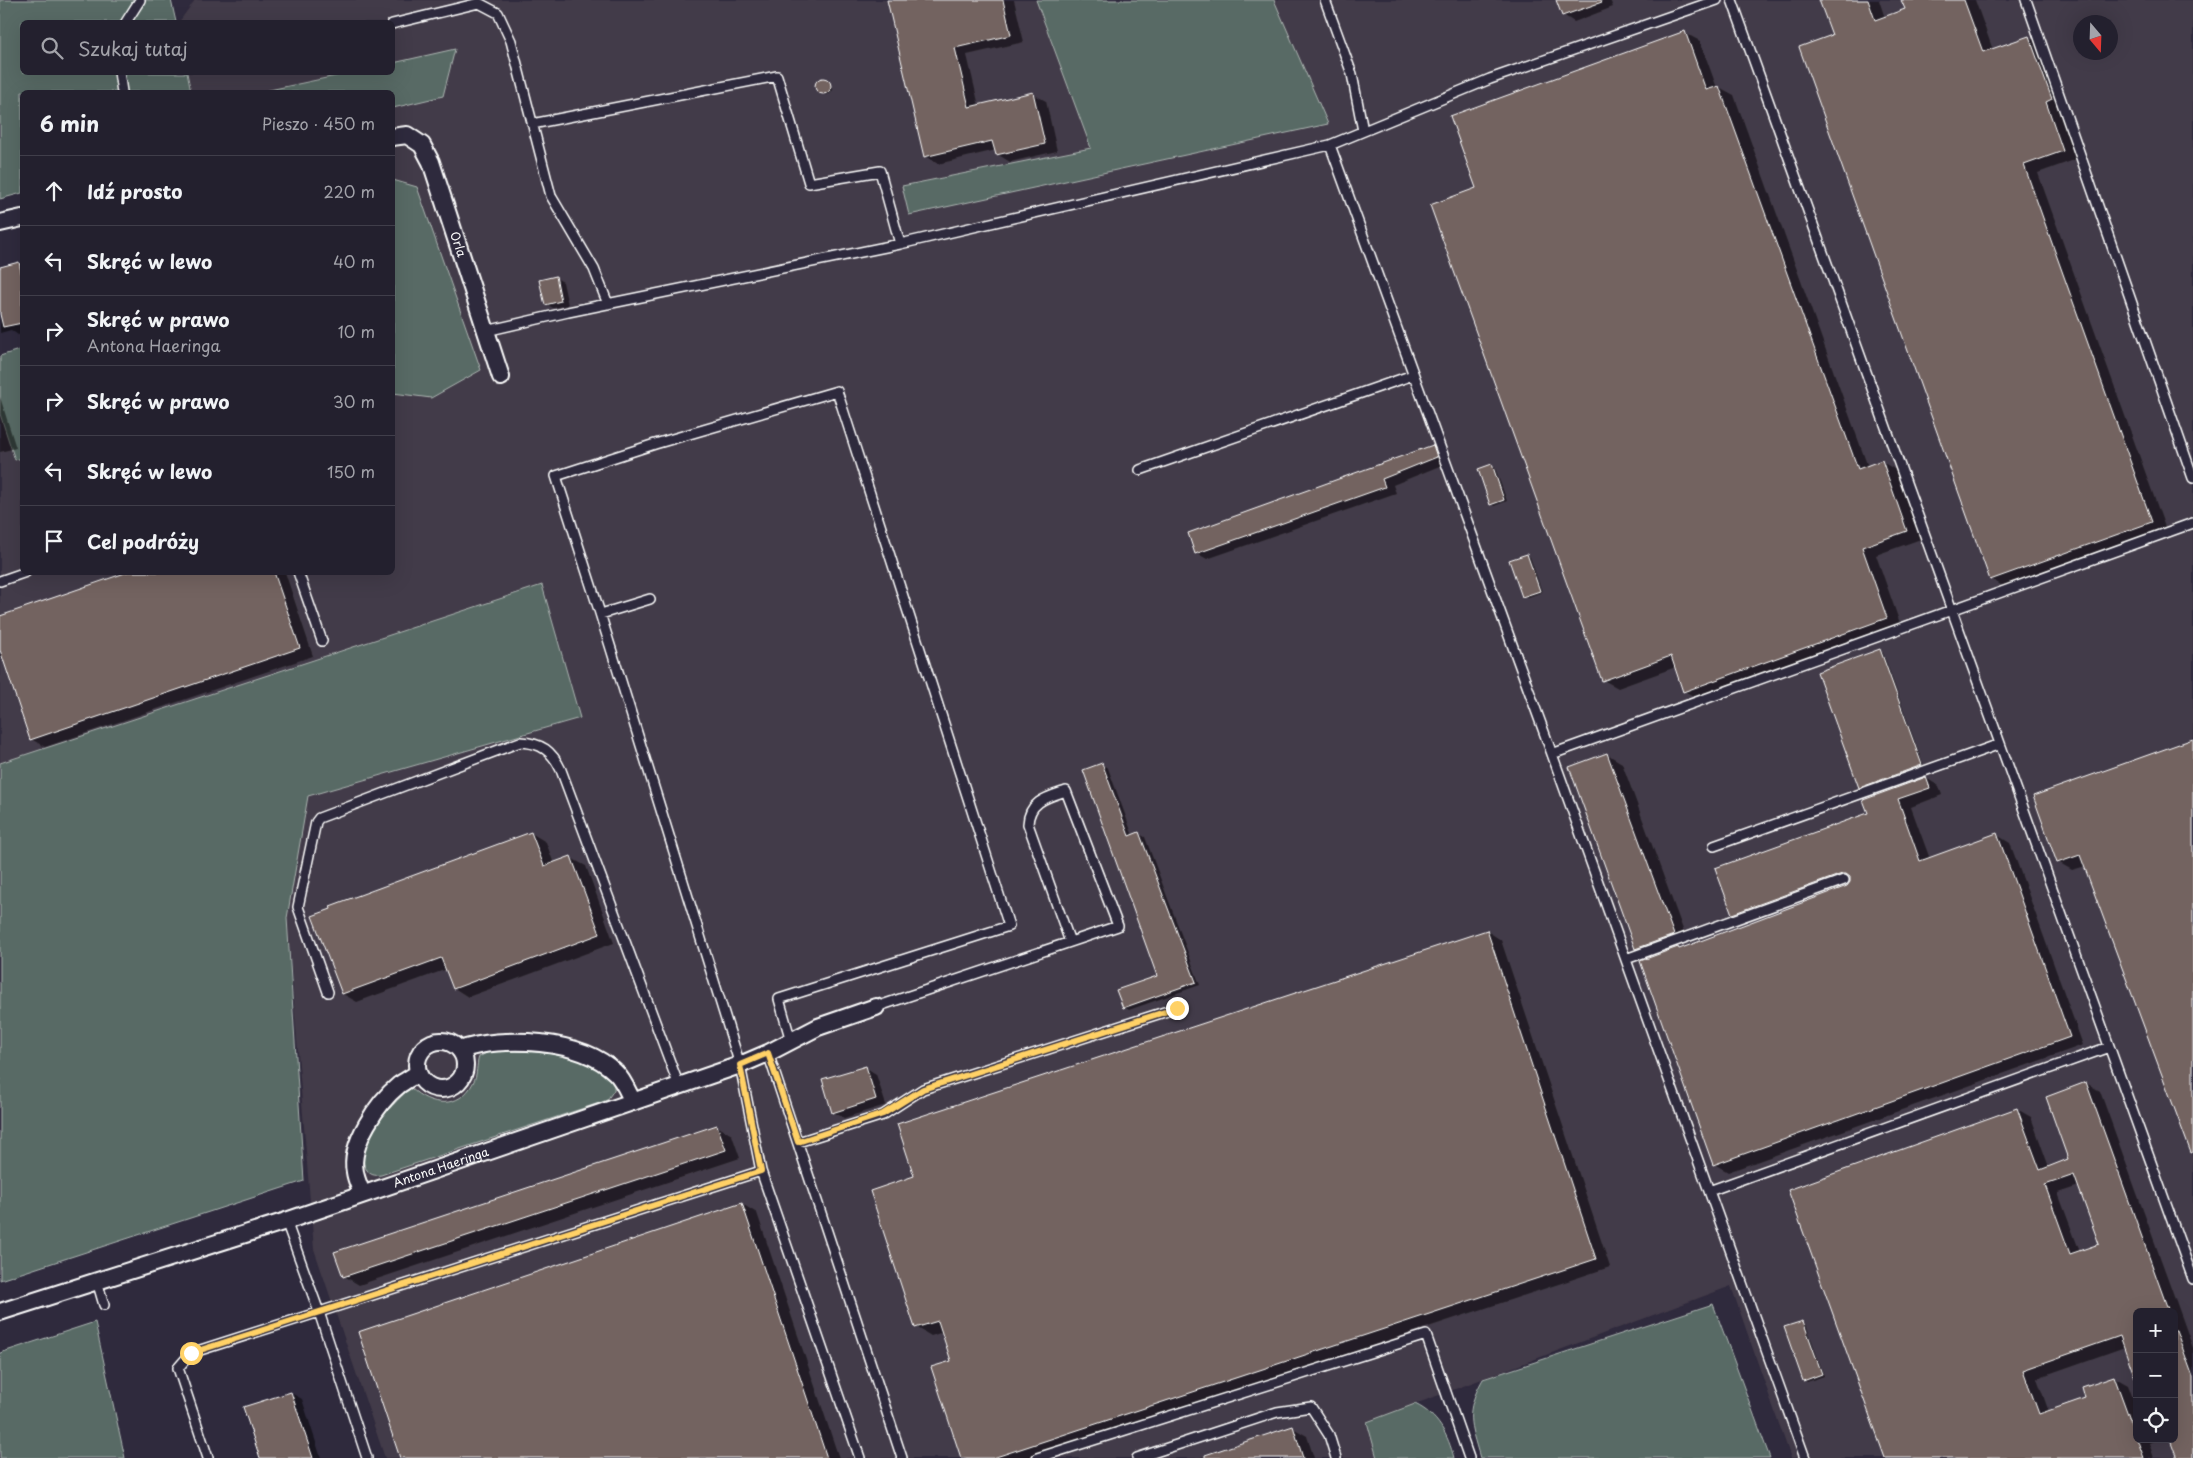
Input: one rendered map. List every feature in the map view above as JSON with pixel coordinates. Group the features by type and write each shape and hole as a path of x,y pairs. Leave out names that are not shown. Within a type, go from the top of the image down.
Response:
{"street":[{"name":"Orla","path":"395,137 407,135 422,145 431,162 501,377"},
{"path":"0,223 20,218"},
{"name":"Antona Haeringa","path":"0,1312 286,1220 740,1065 818,1027 876,1007"},
{"path":"443,1041 451,1043 460,1050 466,1062 465,1070 457,1084 451,1088 436,1089 429,1086 423,1081 418,1072 418,1059 427,1046 443,1041"},
{"path":"460,1050 477,1044 493,1042 546,1044 569,1048 604,1062 620,1076 633,1102"},
{"path":"362,1194 355,1171 358,1146 365,1127 379,1106 398,1086 418,1072"}],"lane":[{"path":"127,20 140,0"},
{"path":"1325,0 1352,74 1363,130"},
{"path":"486,331 900,244 1330,145 1490,79 1717,0"},
{"path":"1732,0 2193,1279"},
{"path":"2026,0 2193,478"},
{"path":"395,23 480,3 498,14 511,41 551,196 594,269 608,304"},
{"path":"119,75 122,90"},
{"path":"532,124 777,76 809,184 880,171 900,244"},
{"path":"1330,145 1552,754 1805,1458"},
{"path":"1140,470 1413,375"},
{"path":"791,1041 779,999 1009,926 836,392 647,446 556,476 601,614 740,1065 761,1171 860,1458"},
{"path":"1552,754 2193,523"},
{"path":"0,581 20,574"},
{"path":"299,575 322,641"},
{"path":"601,614 650,599"},
{"path":"328,992 298,908 316,822 319,818 520,742 532,742 549,751 561,770 679,1086"},
{"path":"1714,846 2000,744"},
{"path":"876,1007 1118,926 1066,791 1046,798 1036,804 1028,814 1028,824 1070,942"},
{"path":"1626,960 1844,880"},
{"path":"798,1142 883,1114 923,1089 1177,1008"},
{"path":"1709,1191 2110,1047"},
{"path":"768,1053 902,1458"},
{"path":"208,1458 178,1368 191,1353 761,1171"},
{"path":"286,1220 319,1312 367,1458"},
{"path":"97,1281 104,1305"},
{"path":"1036,1458 1426,1335 1469,1458"},
{"path":"1136,1458 1277,1412 1312,1407 1329,1435 1336,1458"}],"shaded area":[{"path":"195,0 2193,0 2193,1458 1791,1458 1731,1286 1367,1422 1377,1458 385,1458 314,1249 287,918 308,796 580,718 542,585 0,763 0,356 20,350 20,575 395,575 395,90 191,90 187,75 395,75 395,20 180,20"}],"green space":[{"path":"0,0 171,0 176,20 20,20 20,75 187,75 191,90 20,90 20,194 0,199"},
{"path":"1036,0 1274,0 1328,124 909,215 902,186 1091,148"},
{"path":"455,49 443,96 395,108 395,90 269,90 341,75 395,75 395,63"},
{"path":"395,181 417,187 481,370 431,398 395,393"},
{"path":"20,350 20,459 15,460 0,414 0,356"},
{"path":"542,585 580,718 308,796 287,918 304,1181 0,1280 0,763"},
{"path":"490,1051 534,1052 578,1060 608,1077 613,1082 614,1090 607,1100 602,1102 381,1175 373,1175 368,1172 363,1161 364,1150 369,1138 385,1114 404,1094 411,1088 427,1099 435,1101 444,1102 460,1098 467,1092 475,1080 479,1057"},
{"path":"1713,1304 1770,1458 1480,1458 1472,1427 1471,1410 1483,1379"},
{"path":"95,1322 125,1458 0,1458 0,1353"},
{"path":"1415,1404 1430,1414 1441,1426 1449,1441 1454,1458 1377,1458 1367,1422"}],"building":[{"path":"887,0 1003,0 1011,35 955,48 969,107 1033,92 1045,144 996,155 992,141 924,157"},
{"path":"1556,0 1601,0 1602,2 1562,16"},
{"path":"1819,0 1868,0 1875,20 1905,9 1901,0 1964,0 1983,52 2029,36 2052,99 2046,102 2063,151 2024,165 2152,522 1990,580 1799,47 1832,35"},
{"path":"1685,31 1706,90 1719,86 1858,469 1882,460 1907,531 1862,547 1887,618 1683,692 1671,656 1602,681 1430,205 1476,188 1450,116"},
{"path":"823,78 831,86 823,94 815,86"},
{"path":"19,262 20,267 20,323 3,327 0,314 0,267"},
{"path":"556,276 561,301 545,305 539,280"},
{"path":"1433,445 1437,457 1382,479 1385,487 1195,554 1188,533"},
{"path":"1492,464 1504,500 1490,505 1478,469"},
{"path":"1527,554 1540,591 1522,597 1509,560"},
{"path":"119,575 275,575 300,648 30,740 0,650 0,616"},
{"path":"1880,649 1922,765 1859,788 1817,672"},
{"path":"2193,739 2193,1152 2191,1153 2080,855 2057,863 2033,796"},
{"path":"1607,753 1674,935 1635,949 1569,767"},
{"path":"1102,763 1129,836 1139,832 1196,982 1123,1008 1116,990 1157,976 1083,770"},
{"path":"1926,777 1930,788 1898,799 1920,861 1997,833 2070,1037 1713,1165 1640,961 1678,947 1679,949 1847,886 1850,882 1850,877 1842,874 1732,914 1715,868 1868,813 1863,800"},
{"path":"531,832 544,866 571,856 600,934 453,989 441,958 342,994 312,916 331,909 330,906"},
{"path":"1487,930 1596,1259 993,1458 961,1458 931,1367 951,1361 938,1321 915,1328 870,1191 914,1176 897,1124"},
{"path":"866,1066 876,1099 832,1113 822,1079"},
{"path":"2086,1082 2168,1308 2133,1308 2133,1372 2120,1336 2023,1370 2039,1414 2085,1398 2082,1387 2114,1376 2133,1428 2133,1443 2139,1443 2144,1458 1885,1458 1788,1190 2017,1108 2040,1170 2068,1159 2046,1097","holes":["2074,1175 2099,1244 2070,1254 2045,1185"]},
{"path":"717,1125 726,1150 343,1277 334,1252"},
{"path":"742,1203 827,1458 400,1458 358,1332"},
{"path":"1803,1321 1822,1374 1803,1381 1784,1327"},
{"path":"2178,1336 2193,1377 2193,1458 2177,1458 2171,1443 2178,1443"},
{"path":"291,1392 313,1458 260,1458 243,1407"},
{"path":"1293,1426 1303,1458 1205,1458 1205,1455"}],"route":[{"path":"191,1353 761,1171 740,1065 768,1053 798,1142 883,1114 923,1089 1177,1008"}]}
